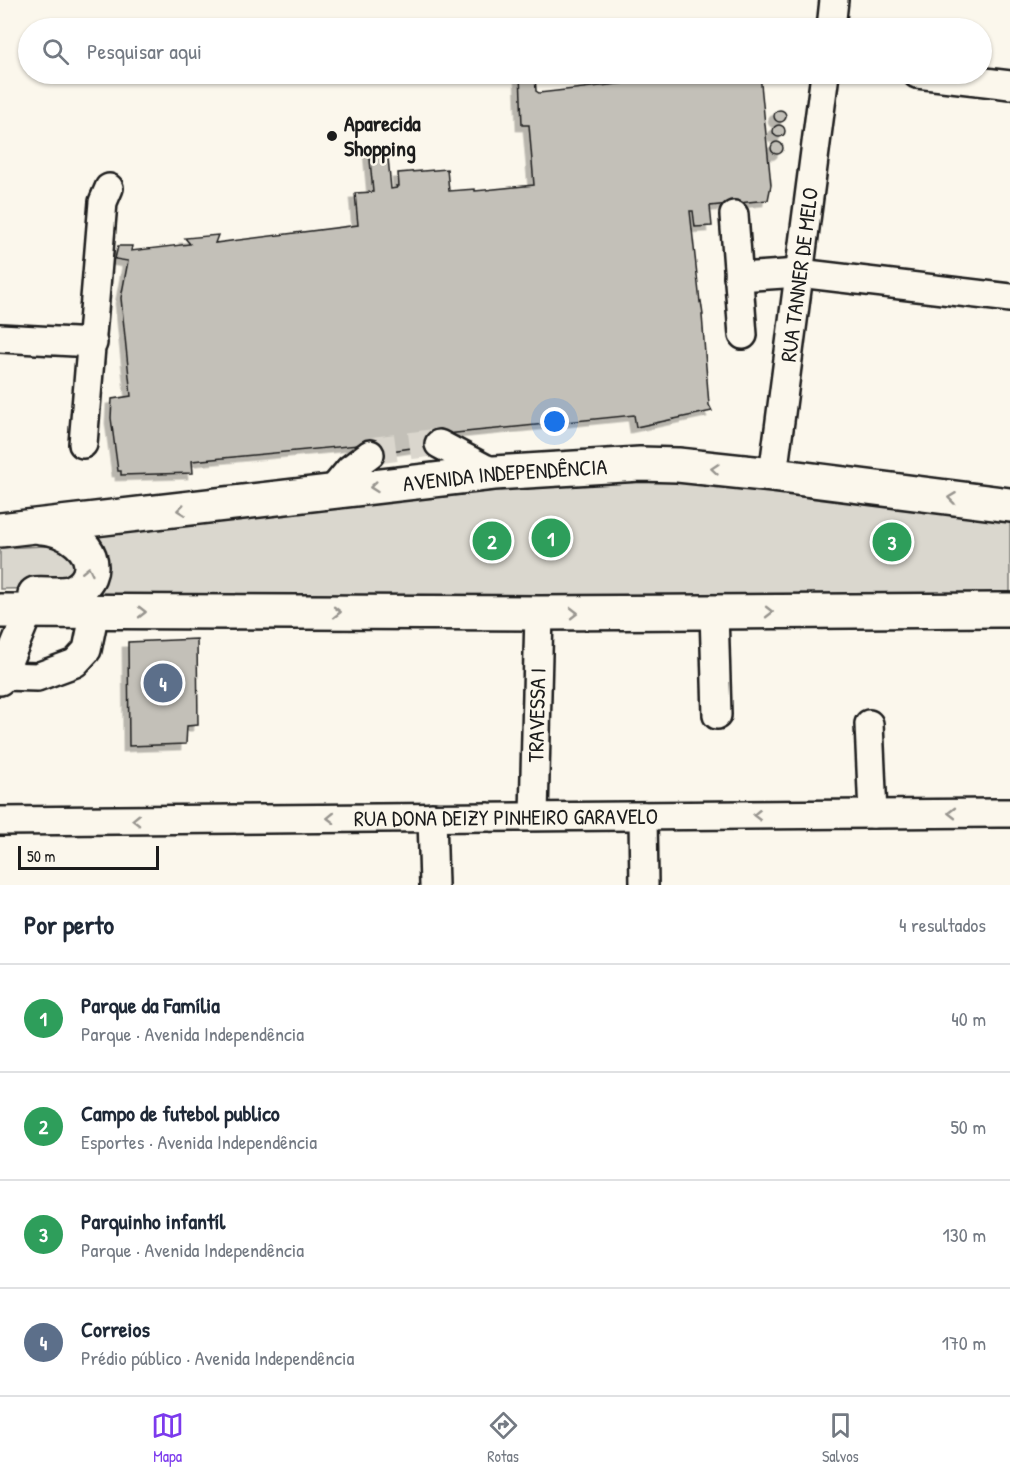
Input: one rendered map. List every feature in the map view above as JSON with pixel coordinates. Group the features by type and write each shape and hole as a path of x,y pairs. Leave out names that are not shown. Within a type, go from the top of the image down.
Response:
{"main road":[{"name":"AVENIDA INDEPENDÊNCIA","path":"0,530 494,473 640,464 678,465 773,475 1010,505"},
{"path":"0,594 67,593 80,587 88,576 90,558 80,543 55,529 33,527"},
{"path":"14,611 539,613 1010,610"}],"street":[{"path":"832,18 834,0"},
{"path":"992,83 1010,85"},
{"name":"RUA TANNER DE MELO","path":"773,475 824,84"},
{"path":"83,444 103,202 109,188"},
{"path":"734,216 743,334"},
{"path":"738,277 799,273 1010,298"},
{"path":"0,338 93,343"},
{"path":"439,444 494,473"},
{"path":"331,492 355,465 370,453"},
{"path":"14,611 1,678 38,677 75,663 87,650 95,611"},
{"path":"714,612 717,715"},
{"name":"TRAVESSA I","path":"534,815 539,613"},
{"path":"869,724 873,814"},
{"name":"RUA DONA DEIZY PINHEIRO GARAVELO","path":"0,821 1010,813"},
{"path":"643,816 644,885"},
{"path":"432,817 434,885"}],"shaded area":[{"path":"642,472 1010,512 1010,593 87,599 89,535"},
{"path":"66,547 80,565 62,588 0,589 0,548"}],"building":[{"path":"520,84 536,84 536,91 539,93 618,84 761,84 771,185 768,200 710,206 712,226 695,227 693,211 690,211 703,315 709,405 712,411 636,427 634,415 446,434 439,444 370,454 359,451 358,445 192,461 193,473 121,475 121,471 118,471 111,418 112,399 131,396 121,298 128,261 115,259 118,246 132,246 131,251 190,244 185,238 218,235 215,243 358,225 355,193 373,192 369,149 387,147 391,189 399,186 398,173 447,169 449,191 475,189 475,191 534,185 529,125 522,125"},
{"path":"782,110 785,111 785,121 778,122 775,121 774,114 775,111"},
{"path":"781,125 784,126 784,136 777,137 774,136 773,129 774,126"},
{"path":"779,142 782,143 782,153 775,154 772,153 771,146 772,143"},
{"path":"197,639 198,725 187,726 186,744 129,746 128,642"}],"tunnel":[{"path":"370,454 377,450 439,444"}],"place":[{"name":"Aparecida Shopping","path":"332,136"},
{"name":"Parque da Família","path":"551,538"},
{"name":"Campo de futebol publico","path":"492,541"},
{"name":"Parquinho infantíl","path":"892,542"},
{"name":"Correios","path":"163,683"}]}
